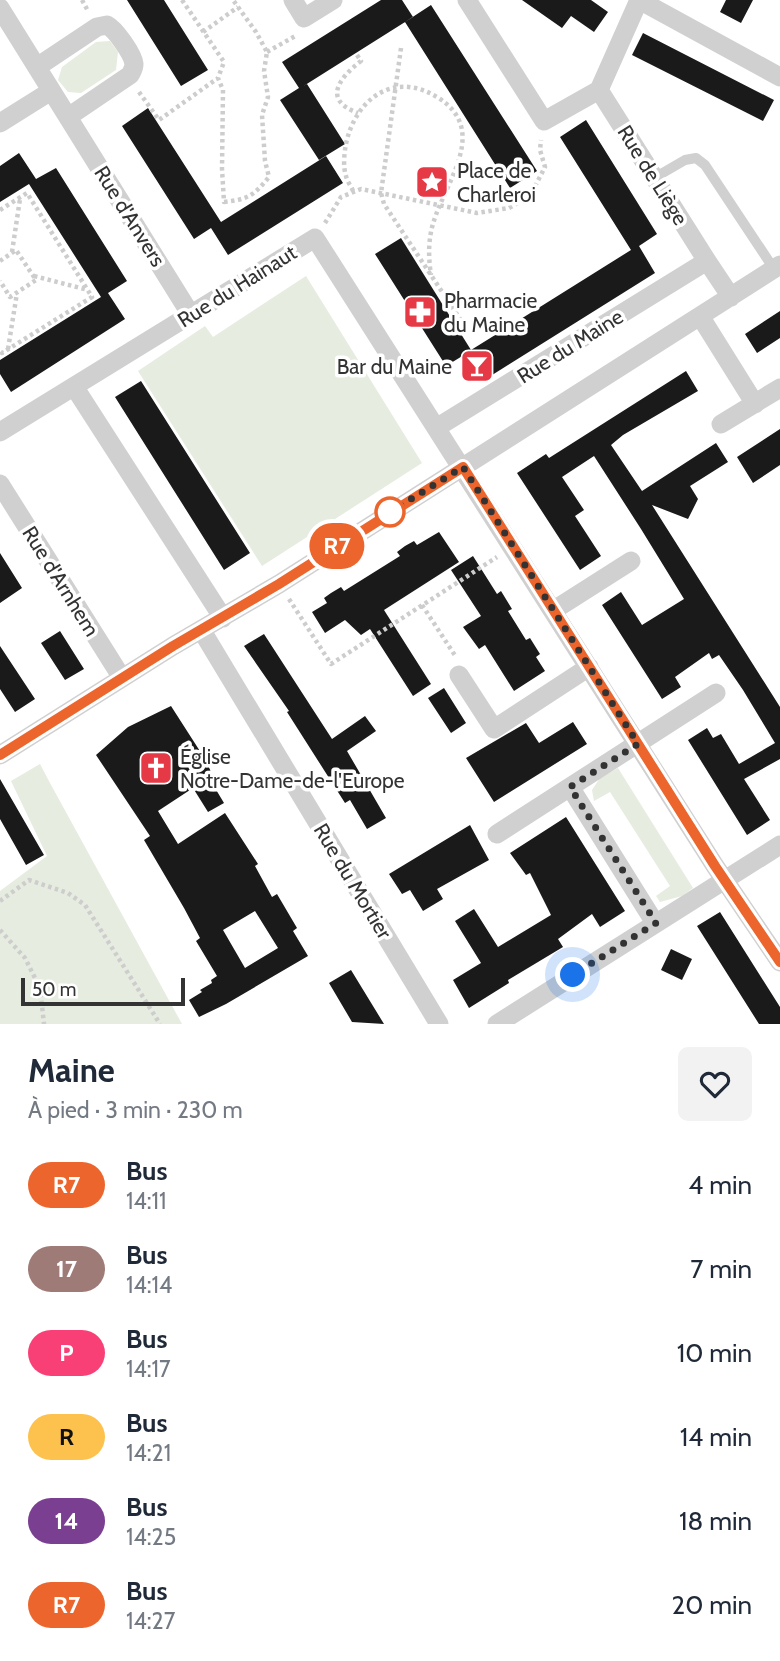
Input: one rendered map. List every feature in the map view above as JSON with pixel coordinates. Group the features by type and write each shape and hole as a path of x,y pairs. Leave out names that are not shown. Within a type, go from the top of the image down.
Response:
{"street":[{"path":"293,0 304,18 333,0"},
{"path":"467,0 544,121 598,90 639,0 780,77"},
{"name":"Rue d'Anvers","path":"0,8 191,315"},
{"path":"37,67 97,27 107,25 113,28 134,61 134,68 129,76 68,117"},
{"name":"Rue de Liège","path":"598,90 707,261"},
{"path":"0,123 51,91"},
{"name":"Rue du Hainaut","path":"0,432 315,238 436,428"},
{"path":"707,261 731,297"},
{"name":"Rue du Maine","path":"436,428 707,261"},
{"name":"Rue du Maine","path":"0,755 279,584 777,267"},
{"path":"700,316 755,404"},
{"path":"75,388 223,618"},
{"path":"721,424 780,388"},
{"path":"436,428 780,962"},
{"name":"Rue d'Arnhem","path":"0,484 122,678"},
{"path":"554,610 631,561"},
{"name":"Rue du Mortier","path":"202,631 439,1024"},
{"path":"459,675 494,729 589,667"},
{"path":"496,834 716,693"},
{"path":"570,787 656,923"},
{"path":"497,1024 780,845"}],"lane":[{"path":"654,178 685,160 696,158 705,165 777,267"}],"path":[{"path":"129,76 159,121 218,78 224,62 182,0"},
{"path":"218,78 223,90 225,202 243,200 254,195 269,177 262,115 268,97 264,71 267,52 233,0"},
{"path":"203,32 238,7"},
{"path":"267,52 295,37 304,18"},
{"path":"401,48 381,192 384,204 462,322"},
{"path":"357,55 361,61 341,80 336,92 339,102 358,113"},
{"path":"353,191 345,175 344,154 350,126 367,101 395,87 417,87 438,97 453,111 461,128 463,145 431,231 428,257 431,275"},
{"path":"315,238 341,197 361,189 477,213 509,208 530,196 545,167 540,150 544,121"},
{"path":"0,210 27,193 92,296 39,332 2,353 0,349"},
{"path":"12,253 20,198"},
{"path":"0,261 16,250 36,280 10,297 0,281"},
{"path":"33,276 88,290"},
{"path":"8,349 17,292"},
{"path":"279,584 331,664 513,547"},
{"path":"422,605 461,664 459,675"},
{"path":"0,901 29,880 68,894 85,905 160,1024"},
{"path":"0,930 25,957 40,988 44,1024"}],"shaded area":[{"path":"110,41 118,52 116,70 81,93 68,92 58,80 62,67 96,42"},
{"path":"306,276 422,463 262,566 138,371 205,326 213,337"},
{"path":"40,764 182,1024 0,1024 0,891 47,856 11,781"},
{"path":"618,768 693,888 682,896 660,902 656,896 670,886 610,792 594,801 592,790 600,778"}],"building":[{"path":"127,0 164,0 208,70 181,86"},
{"path":"381,0 402,0 413,17 302,87 307,84 345,144 319,160 280,100 299,88 282,62"},
{"path":"522,0 591,0 608,12 594,32 571,16 562,28"},
{"path":"726,0 753,0 741,23 720,12"},
{"path":"431,5 537,171 510,188 405,22"},
{"path":"643,33 774,100 763,121 632,55"},
{"path":"148,108 221,222 326,156 343,183 228,255 211,228 194,239 122,126"},
{"path":"586,120 657,234 639,246 655,273 481,382 464,355 446,366 375,254 401,238 471,350 631,250 560,137"},
{"path":"19,153 36,179 56,168 127,281 108,293 125,319 11,392 0,374 0,360 101,297 29,184 0,202 0,166"},
{"path":"780,311 780,338 757,353 745,334"},
{"path":"686,371 698,391 623,435 611,445 642,491 716,443 728,462 690,486 698,499 688,519 652,505 780,707 780,759 744,779 770,820 747,835 688,740 707,728 713,738 721,734 739,764 775,743 743,690 719,655 712,659 709,653 675,677 681,687 662,699 602,605 621,592 642,625 684,599 641,529 594,456 562,477 584,510 575,516 601,556 580,570 517,473 546,454 549,458"},
{"path":"141,381 250,553 224,570 115,397"},
{"path":"780,429 780,465 753,483 737,457"},
{"path":"439,532 459,562 384,610 431,684 413,696 370,629 361,635 345,620 325,633 312,612 327,603 324,598 331,593 341,587 344,591 400,556 397,552 405,546 414,541 417,545"},
{"path":"0,553 22,588 0,603"},
{"path":"473,556 497,594 501,591 512,609 508,611 526,640 530,638 540,654 536,657 545,671 514,691 485,645 479,649 463,627 481,616 451,570"},
{"path":"60,631 84,669 65,680 41,643"},
{"path":"264,634 332,739 365,716 376,731 347,751 386,818 367,829 350,800 345,803 287,712 289,711 244,646"},
{"path":"0,646 35,699 15,712 0,689"},
{"path":"444,688 466,723 451,733 428,698"},
{"path":"171,706 205,759 213,776 209,778 224,803 208,812 193,788 158,811 178,844 225,813 258,864 255,866 272,897 277,894 297,928 293,931 308,956 199,1017 189,1000 202,992 200,990 212,983 211,980 217,976 196,941 200,938 184,908 144,840 150,836 96,755 128,727","holes":["255,911 278,948 245,968 223,930"]},
{"path":"573,722 587,744 494,802 466,758 526,723 539,743"},
{"path":"0,779 44,855 26,865 0,819"},
{"path":"566,817 625,911 600,927 592,914 558,939 563,947 508,980 509,983 469,1008 453,980 481,963 455,921 474,909 498,947 551,915 530,873 526,875 510,853"},
{"path":"470,825 489,860 437,889 443,899 423,911 410,890 402,894 389,874"},
{"path":"720,912 780,1007 780,1024 759,1024 697,926"},
{"path":"671,949 692,959 682,980 661,970"},
{"path":"351,970 384,1024 352,1022 329,983"}],"bus line":[{"name":"R7","path":"0,755 173,646 279,584 463,467 715,866 780,962"}],"place":[{"name":"Place de Charleroi","path":"432,182"},
{"name":"Pharmacie du Maine","path":"420,312"},
{"name":"Bar du Maine","path":"477,366"},
{"name":"Église Notre-Dame-de-l'Europe","path":"156,768"}],"route":[{"path":"390,512 463,467 638,744 570,787 656,923 573,975"}]}
